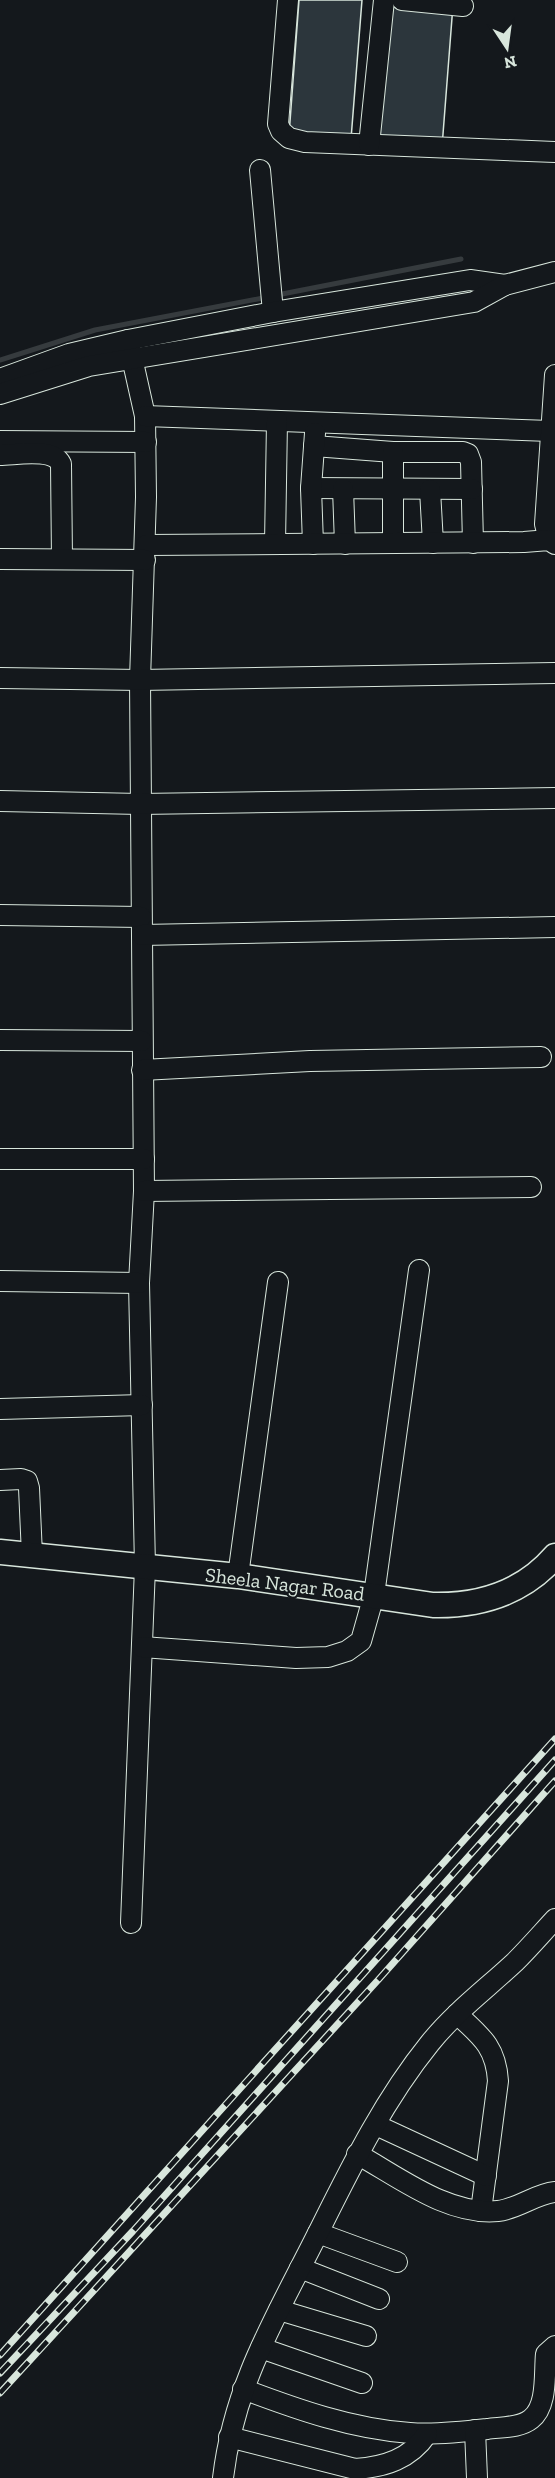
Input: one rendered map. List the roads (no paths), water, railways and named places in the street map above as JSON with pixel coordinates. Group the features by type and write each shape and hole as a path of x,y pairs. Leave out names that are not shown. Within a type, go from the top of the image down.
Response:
{"main road":[{"name":"Sheela Nagar Road","path":"0,1552 238,1576 442,1605 496,1598 530,1581 555,1557"}],"street":[{"path":"288,0 278,124 281,131 289,138 305,142 555,152"},
{"path":"369,145 384,0"},
{"path":"402,0 463,6"},
{"path":"260,170 272,300"},
{"path":"0,394 71,370 474,302 505,285 555,272"},
{"path":"0,378 69,354 272,300 470,280 505,285"},
{"path":"128,340 145,416 146,442 146,553 140,680 144,1191 139,1283 145,1567 130,1923"},
{"path":"0,559 62,559 275,544 552,542 545,524 555,375"},
{"path":"145,416 550,431"},
{"path":"275,544 277,421"},
{"path":"313,544 312,488 315,421"},
{"path":"0,441 146,442"},
{"path":"314,446 393,452 463,452 468,454 471,462 473,543"},
{"path":"393,452 393,543"},
{"path":"0,455 41,454 54,456 61,464 62,559"},
{"path":"312,488 471,489"},
{"path":"343,489 345,544"},
{"path":"430,489 433,543"},
{"path":"0,678 140,680 555,673"},
{"path":"0,801 140,804 555,798"},
{"path":"0,915 142,926 555,927"},
{"path":"0,1040 142,1041"},
{"path":"142,1070 310,1061 541,1058"},
{"path":"0,1159 144,1159"},
{"path":"144,1191 531,1187"},
{"path":"142,1647 296,1658 328,1657 346,1651 361,1641 374,1595 419,1270"},
{"path":"0,1281 139,1283"},
{"path":"238,1576 278,1282"},
{"path":"0,1408 142,1405"},
{"path":"0,1480 27,1481 30,1488 33,1556"},
{"path":"223,2478 229,2437 243,2388 357,2154 404,2077 432,2041 457,2014 516,1961 555,1919"},
{"path":"457,2014 483,2038 492,2050 497,2066 498,2081 481,2211"},
{"path":"376,2125 486,2175"},
{"path":"357,2154 445,2203 481,2211 516,2207 555,2192"},
{"path":"318,2233 397,2262"},
{"path":"300,2268 379,2299"},
{"path":"279,2310 366,2336"},
{"path":"243,2388 308,2412 377,2429 427,2434 520,2424 531,2420 537,2413 542,2401 546,2354 555,2346"},
{"path":"261,2348 362,2383"},
{"path":"475,2430 477,2478"},
{"path":"229,2437 355,2469 370,2468 409,2455 427,2434"}],"waterway":[{"path":"277,295 461,259"},
{"path":"0,360 95,330 268,297"}],"railway":[{"path":"0,2355 555,1739"},
{"path":"0,2373 133,2231 555,1760"},
{"path":"0,2393 379,1979 555,1781"}]}
